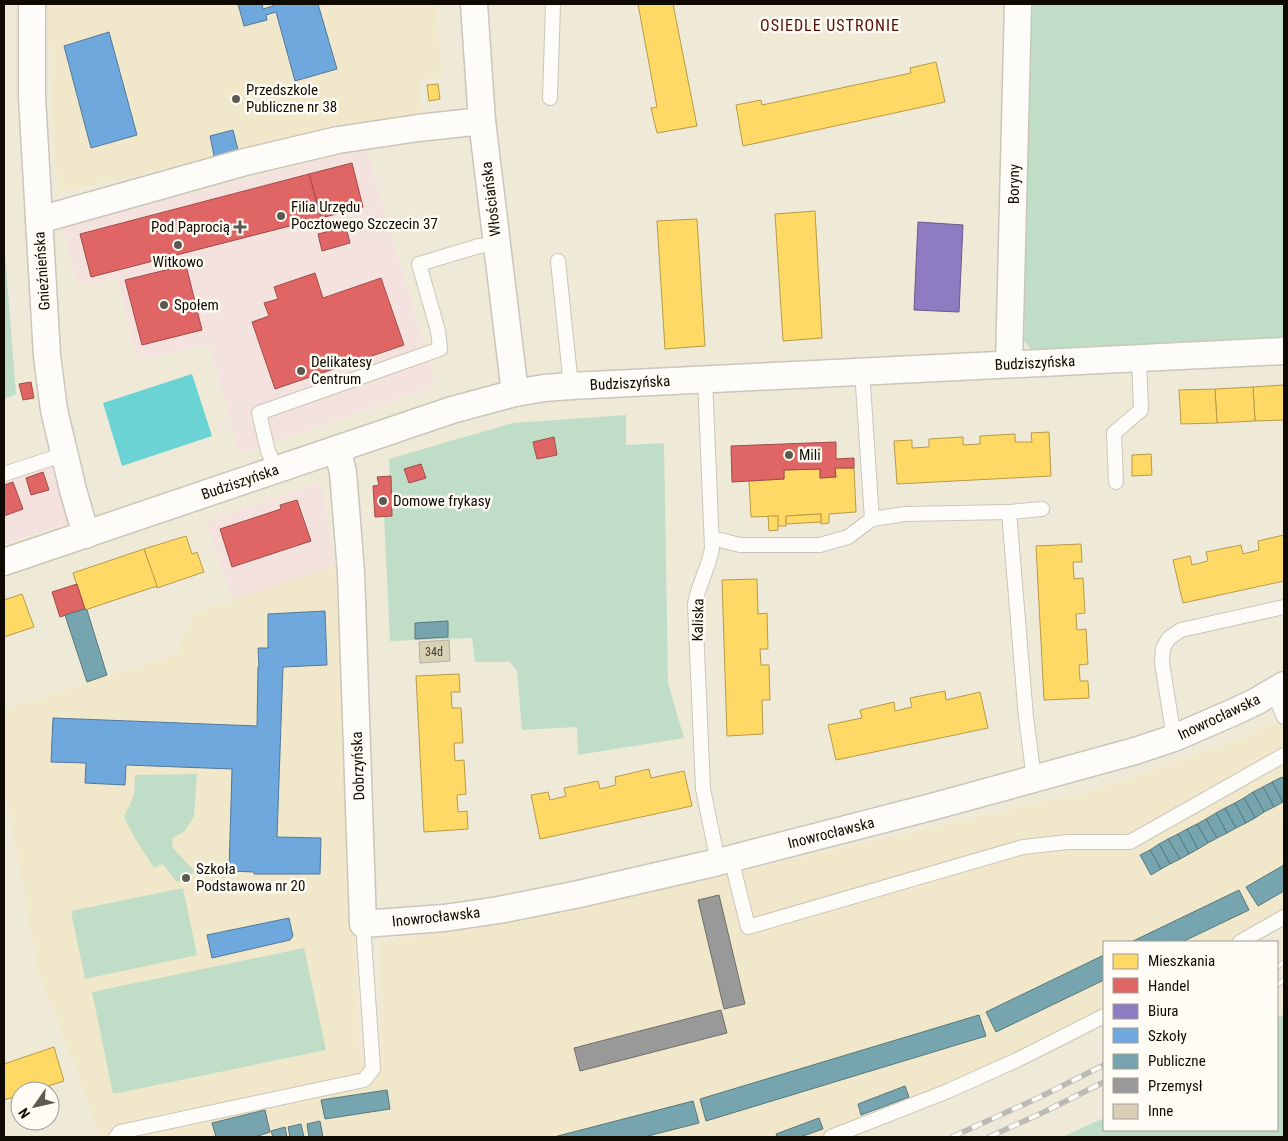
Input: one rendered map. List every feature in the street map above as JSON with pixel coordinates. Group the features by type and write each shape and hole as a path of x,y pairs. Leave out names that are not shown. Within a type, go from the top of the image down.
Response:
{"street":[{"name":"Gnieźnieńska","path":"32,4 32,97 47,356 54,410 76,504 86,535"},
{"name":"Włościańska","path":"474,4 482,121 515,393"},
{"name":"Boryny","path":"1009,364 1018,4"},
{"path":"39,220 245,162 338,140 482,121"},
{"name":"Budziszyńska","path":"4,562 452,410 515,393 544,388 705,378 1284,351"},
{"name":"Dobrzyńska","path":"337,449 344,472 351,572 363,924"},
{"name":"Inowrocławska","path":"363,924 444,918 499,910 579,894 724,860 1034,779 1174,738 1234,712 1279,688"}],"lane":[{"path":"550,98 553,4"},
{"path":"276,470 268,451 259,413 440,349 438,330 419,264 478,246 497,244"},
{"path":"558,261 571,386"},
{"path":"1116,482 1114,433 1141,410 1139,358"},
{"path":"862,372 872,518"},
{"name":"Kaliska","path":"705,378 712,538 711,558 696,596 695,604 704,789 724,860 748,927 1024,847 1068,842 1130,842 1284,755"},
{"path":"4,474 64,454"},
{"path":"712,538 740,545 820,545 848,537 872,518 905,514 1009,512 1042,509"},
{"path":"1009,512 1026,717 1034,779"},
{"path":"1174,738 1162,662 1163,648 1169,638 1181,630 1284,606"},
{"path":"1279,688 1284,717"},
{"path":"1242,941 1284,917"},
{"name":"Dobrzyńska","path":"116,1137 120,1132 364,1080 373,1069 363,924"},
{"path":"831,1137 939,1095 1008,1064 1103,1016"}],"shaded area":[{"name":"Przedszkole Publiczne nr 38","path":"46,4 436,4 442,77 418,80 424,117 344,127 58,193"},
{"path":"366,148 436,386 239,453 209,344 138,361 117,277 80,287 62,227"},
{"path":"59,464 76,520 4,544 4,483"},
{"path":"321,482 335,565 233,600 206,522"},
{"path":"335,565 360,1055 382,1049 380,942 567,911 1094,790 1243,738 1284,714 1284,924 1253,941 1103,941 1103,1025 897,1119 847,1137 98,1137 93,1114 38,971 4,784 4,709 176,654 192,614"}],"green space":[{"path":"1031,4 1284,4 1284,338 1033,351 1024,341"},
{"path":"4,241 16,394 4,399"},
{"path":"626,415 626,445 664,443 668,683 684,738 578,755 577,727 522,730 517,671 510,662 475,662 472,638 390,641 384,516 392,515 389,459 513,423"},
{"path":"197,774 194,816 185,831 172,838 173,848 195,872 177,882 163,864 154,868 134,837 124,817 134,795 135,775"},
{"path":"183,888 197,955 85,979 71,911"},
{"path":"304,948 326,1050 113,1094 92,992"},
{"path":"1284,1014 1284,1137 1062,1137 1103,1118 1103,1131 1278,1131 1278,1017"}],"water":[{"path":"192,374 212,436 122,466 103,403"}],"building: Mieszkania":[{"path":"638,4 673,4 697,126 657,133 651,108 657,107"},
{"path":"936,62 945,102 743,146 736,105 761,100 762,105 911,73 910,68"},
{"path":"438,84 440,99 429,101 427,85"},
{"path":"815,211 822,338 783,341 775,214"},
{"path":"697,219 705,346 665,349 657,221"},
{"path":"1284,385 1284,420 1255,421 1253,387"},
{"path":"1253,387 1255,421 1217,423 1215,389"},
{"path":"1215,389 1217,423 1181,424 1179,390"},
{"path":"1049,432 1051,476 897,484 894,441 912,440 912,448 929,447 929,439 963,437 963,445 980,444 980,436 1015,434 1015,442 1032,442 1031,433"},
{"path":"1151,454 1152,475 1132,476 1132,455"},
{"path":"835,468 854,468 856,512 829,514 829,523 821,524 821,514 786,516 786,526 778,526 778,516 751,517 749,481 784,479 784,470 820,469 820,478 836,477"},
{"path":"821,514 821,522 786,524 786,516"},
{"path":"768,516 778,516 778,530 769,531"},
{"path":"1284,535 1284,581 1183,603 1173,560 1190,556 1192,565 1208,561 1206,552 1241,545 1243,554 1259,550 1258,541"},
{"path":"186,536 192,554 197,552 204,572 157,588 144,549"},
{"path":"1081,544 1082,562 1073,562 1074,579 1083,578 1085,613 1076,614 1077,630 1086,629 1088,664 1079,665 1080,681 1088,681 1089,698 1044,700 1036,546"},
{"path":"144,549 157,586 85,610 73,573"},
{"path":"757,579 758,614 767,613 768,649 760,649 761,665 769,665 770,700 762,700 763,734 727,736 722,580"},
{"path":"22,594 34,627 4,637 4,600"},
{"path":"459,674 460,692 451,692 452,708 461,708 463,743 454,743 455,761 464,760 466,794 457,795 458,812 467,811 468,829 424,832 416,676"},
{"path":"945,691 946,700 980,692 988,728 836,760 828,725 862,718 860,710 894,702 895,711 912,707 910,698"},
{"path":"649,769 651,778 684,771 692,806 540,839 531,795 548,792 550,800 566,796 564,788 598,781 600,789 616,785 615,777"},
{"path":"54,1047 64,1081 10,1081 10,1098 4,1100 4,1064"}],"building: Handel":[{"path":"352,163 363,207 321,218 309,174"},
{"path":"309,174 321,218 91,277 80,234"},
{"path":"346,227 350,243 322,251 318,234"},
{"name":"Społem","path":"186,265 202,330 142,345 125,280"},
{"path":"315,273 323,298 381,278 404,345 275,389 252,322 269,316 264,303 278,299 274,287"},
{"path":"31,382 34,398 23,400 19,384"},
{"path":"554,437 557,455 537,459 533,442"},
{"path":"836,442 836,459 854,458 854,468 835,468 836,477 820,478 820,469 784,470 784,479 732,482 731,446"},
{"path":"421,464 426,478 409,483 404,469"},
{"path":"43,472 49,490 31,495 26,478"},
{"name":"Domowe frykasy","path":"391,476 392,516 375,517 373,486 379,485 377,477"},
{"path":"13,482 23,509 4,516 4,485"},
{"path":"297,500 311,541 232,567 220,529 281,509 280,505"},
{"path":"77,584 85,609 60,617 52,592"}],"building: Biura":[{"path":"918,222 963,225 959,312 914,310"}],"building: Szkoły":[{"path":"238,4 262,4 263,9 273,6 273,4 318,4 337,69 295,81 276,12 266,15 267,20 244,26"},
{"path":"109,32 137,135 91,148 64,46"},
{"path":"233,130 238,150 214,156 210,136"},
{"path":"325,611 327,665 283,667 277,837 321,838 320,874 254,874 254,872 229,871 232,769 126,765 125,785 85,783 86,763 51,762 53,718 257,726 258,648 268,648 268,614"},
{"path":"289,918 293,936 290,940 212,958 207,935"}],"building: Publiczne":[{"path":"87,610 107,675 87,682 65,615"},
{"path":"448,621 448,637 415,639 415,623"},
{"path":"1282,777 1284,781 1283,802 1272,782"},
{"path":"1272,782 1283,802 1274,807 1263,787"},
{"path":"1263,787 1274,807 1264,812 1253,792"},
{"path":"1253,792 1264,812 1255,818 1244,798"},
{"path":"1244,798 1255,818 1246,823 1235,803"},
{"path":"1235,803 1246,823 1236,828 1225,808"},
{"path":"1225,808 1236,828 1227,833 1216,813"},
{"path":"1216,813 1227,833 1217,838 1206,819"},
{"path":"1206,819 1217,838 1208,843 1197,824"},
{"path":"1197,824 1208,843 1198,849 1187,829"},
{"path":"1187,829 1198,849 1189,854 1178,834"},
{"path":"1178,834 1189,854 1180,859 1168,839"},
{"path":"1168,839 1180,859 1170,864 1159,844"},
{"path":"1159,844 1170,864 1161,869 1150,850"},
{"path":"1150,850 1161,869 1151,875 1140,855"},
{"path":"1284,865 1284,891 1258,906 1246,887"},
{"path":"1239,890 1249,910 1184,941 1133,941"},
{"path":"1103,955 1103,980 996,1032 986,1012"},
{"path":"979,1015 986,1036 706,1121 700,1099"},
{"path":"905,1086 909,1097 861,1115 858,1104"},
{"path":"387,1090 390,1109 325,1119 321,1100"},
{"path":"693,1101 699,1123 644,1137 554,1137"},
{"path":"265,1110 270,1132 255,1137 216,1137 212,1123"},
{"path":"819,1118 823,1129 800,1137 777,1137 776,1134"},
{"path":"320,1121 323,1137 309,1137 307,1124"},
{"path":"301,1124 304,1137 290,1137 288,1127"},
{"path":"285,1127 287,1137 273,1137 271,1131"}],"building: Przemysł":[{"path":"719,895 745,1004 724,1009 698,900"},
{"path":"721,1010 727,1033 580,1071 574,1048"}],"building: Inne":[{"path":"449,640 450,661 420,663 419,642"}],"railway":[{"path":"1278,966 1284,962"},
{"path":"1278,984 1284,980"},
{"path":"952,1137 1038,1098 1103,1066"},
{"path":"989,1137 1103,1082"}],"place":[{"name":"Przedszkole Publiczne nr 38","path":"236,99"},
{"name":"Filia Urzędu Pocztowego Szczecin 37","path":"281,216"},
{"name":"Pod Paprocią","path":"240,227"},
{"name":"Witkowo","path":"178,245"},
{"name":"Społem","path":"164,305"},
{"name":"Delikatesy Centrum","path":"301,371"},
{"name":"Mili","path":"789,455"},
{"name":"Domowe frykasy","path":"383,501"},
{"name":"Szkoła Podstawowa nr 20","path":"186,878"}],"district":[{"name":"OSIEDLE USTRONIE","path":"830,25"}]}
